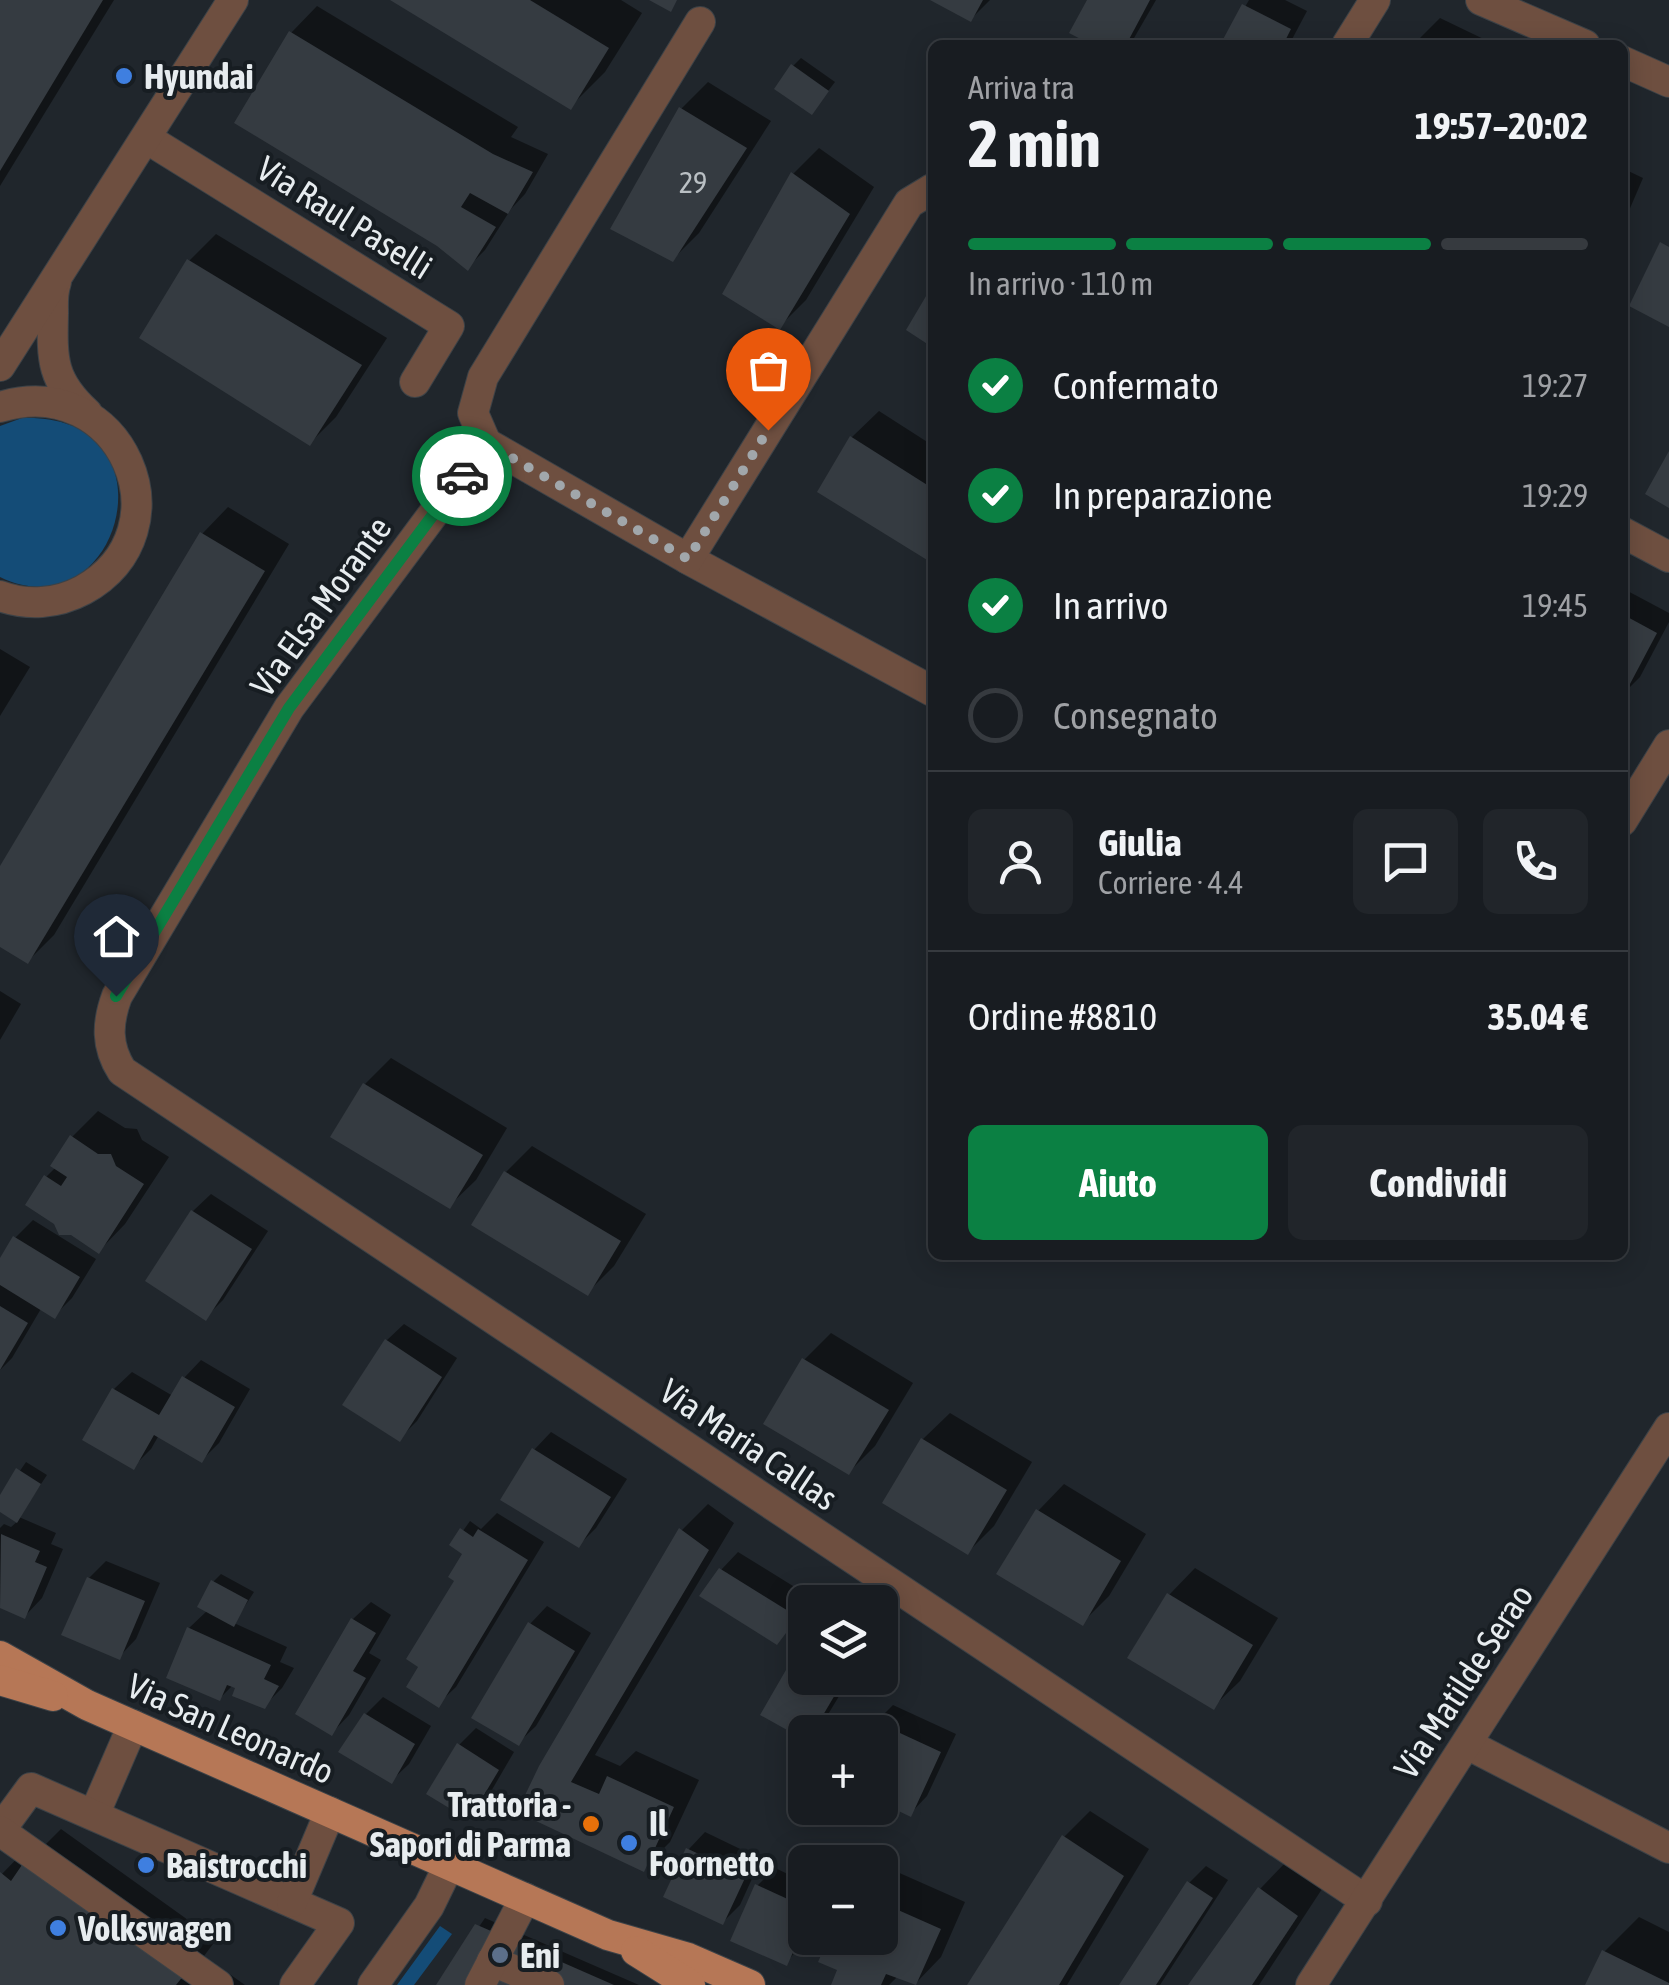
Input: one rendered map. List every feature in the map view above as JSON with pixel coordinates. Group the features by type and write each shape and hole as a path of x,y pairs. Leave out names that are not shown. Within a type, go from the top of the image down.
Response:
{"main road":[{"name":"Via San Leonardo","path":"0,1656 98,1710 525,1898 608,1934 688,1958 750,1985"},
{"name":"Via San Leonardo","path":"0,1680 98,1710"},
{"name":"Via San Leonardo","path":"608,1934 690,1985"}],"street":[{"path":"0,366 233,0"},
{"path":"1350,40 1374,0"},
{"path":"1481,0 1573,40"},
{"path":"700,22 483,377 472,413 486,443 688,559 928,688"},
{"path":"1628,65 1669,82"},
{"name":"Via Raul Paselli","path":"146,138 449,326 415,382"},
{"path":"688,559 908,204 928,192"},
{"path":"0,596 40,603 74,595 103,576 124,548 135,516 134,482 124,452 65,388 52,359 52,296 57,279"},
{"path":"0,407 30,400 46,401 92,417"},
{"name":"Via Elsa Morante","path":"109,1034 116,996 289,708 486,443"},
{"path":"1628,535 1669,558"},
{"path":"1628,811 1669,745"},
{"name":"Via Maria Callas","path":"109,1034 122,1071 1367,1901"},
{"name":"Via Matilde Serao","path":"1315,1982 1666,1439"},
{"path":"94,1816 133,1725"},
{"path":"1467,1744 1669,1848"},
{"path":"218,1985 1,1830 31,1788 339,1924 295,1985"},
{"path":"292,1902 330,1812"},
{"path":"373,1985 429,1906 449,1864"},
{"path":"525,1898 486,1973 549,1985"}],"shaded area":[{"path":"22,418 72,426 103,449 117,481 116,517 102,551 77,576 42,587 0,577 0,426"},
{"path":"440,1926 452,1934 414,1985 397,1985"}],"building":[{"path":"0,0 103,0 0,171"},
{"path":"390,0 530,0 609,48 571,110"},
{"path":"649,0 677,0 671,12"},
{"path":"930,0 983,0 971,22"},
{"path":"1087,0 1150,0 1129,40 1082,40 1069,33"},
{"path":"1242,4 1291,29 1286,40 1223,40"},
{"path":"289,31 493,154 533,172 508,214 470,193 461,207 496,227 468,271 437,246 234,123"},
{"path":"791,64 829,91 812,115 774,89"},
{"path":"679,107 747,148 673,262 610,229"},
{"path":"791,172 850,214 780,330 722,294"},
{"path":"1660,242 1669,247 1669,327 1629,306"},
{"path":"187,259 362,365 310,446 139,338"},
{"path":"928,293 928,344 906,330"},
{"path":"850,436 928,485 928,561 817,492"},
{"path":"1669,451 1669,508 1645,494"},
{"path":"200,532 265,571 28,964 0,947 0,866"},
{"path":"1628,617 1657,633 1628,688"},
{"path":"363,1083 483,1155 450,1209 330,1137"},
{"path":"70,1135 98,1154 111,1154 116,1166 144,1184 99,1254 71,1235 59,1235 54,1224 25,1205 44,1175 61,1186 67,1177 50,1166"},
{"path":"504,1171 621,1241 588,1296 471,1225"},
{"path":"191,1210 252,1249 206,1321 145,1281"},
{"path":"13,1236 80,1277 55,1319 0,1285 0,1258"},
{"path":"0,1306 28,1323 0,1370"},
{"path":"385,1339 442,1377 400,1442 342,1405"},
{"path":"802,1358 889,1410 849,1475 763,1424"},
{"path":"182,1376 235,1407 202,1463 154,1435 134,1470 82,1440 112,1388 159,1415"},
{"path":"921,1438 1007,1490 968,1555 882,1503"},
{"path":"532,1448 611,1497 579,1548 500,1500"},
{"path":"16,1468 41,1484 17,1523 0,1512 0,1495"},
{"path":"1036,1509 1121,1561 1083,1626 996,1574"},
{"path":"460,1528 473,1537 478,1529 528,1560 439,1708 406,1687 418,1667 406,1659 454,1581 448,1577 462,1554 449,1545"},
{"path":"679,1528 709,1550 571,1782 599,1794 607,1776 674,1807 644,1872 517,1812 539,1766"},
{"path":"1,1534 40,1551 35,1562 47,1567 25,1619 0,1608"},
{"path":"719,1568 788,1611 788,1630 777,1645 699,1596"},
{"path":"87,1577 145,1601 120,1660 61,1635"},
{"path":"211,1580 248,1600 234,1627 197,1607"},
{"path":"1167,1593 1253,1645 1214,1710 1127,1658"},
{"path":"351,1618 376,1633 353,1671 366,1678 332,1736 295,1714"},
{"path":"528,1622 575,1651 519,1746 471,1718"},
{"path":"187,1627 271,1665 264,1679 279,1686 265,1709 232,1696 235,1688 227,1685 220,1701 166,1678"},
{"path":"788,1666 788,1695 835,1695 823,1715 788,1715 788,1731 760,1715"},
{"path":"364,1713 415,1744 392,1784 338,1752"},
{"path":"898,1732 941,1752 911,1817 898,1811"},
{"path":"457,1743 499,1770 469,1820 426,1794"},
{"path":"1062,1835 1124,1876 1059,1985 967,1985"},
{"path":"686,1848 746,1876 723,1925 663,1897"},
{"name":"Volkswagen","path":"24,1862 184,1975 176,1985 0,1985 0,1872 11,1881"},
{"path":"1187,1881 1213,1898 1156,1985 1119,1985"},
{"path":"755,1884 788,1899 788,1955 792,1955 787,1966 730,1941"},
{"path":"1258,1887 1298,1916 1252,1985 1188,1985"},
{"path":"898,1910 941,1929 916,1985 886,1974 881,1985 831,1985 837,1970 818,1962 821,1955 898,1955"},
{"name":"Eni","path":"475,1924 614,1985 436,1985"},
{"path":"1602,1950 1669,1983 1669,1985 1585,1985"}],"way so far":[{"path":"462,476 486,443 688,559 768,430"}],"place":[{"name":"Hyundai","path":"124,76"},
{"name":"Trattoria - Sapori di Parma","path":"591,1824"},
{"name":"Il Foornetto","path":"629,1843"},
{"name":"Baistrocchi","path":"146,1865"},
{"name":"Volkswagen","path":"58,1928"},
{"name":"Eni","path":"500,1955"}],"route":[{"path":"116,996 289,708 462,476"}]}
